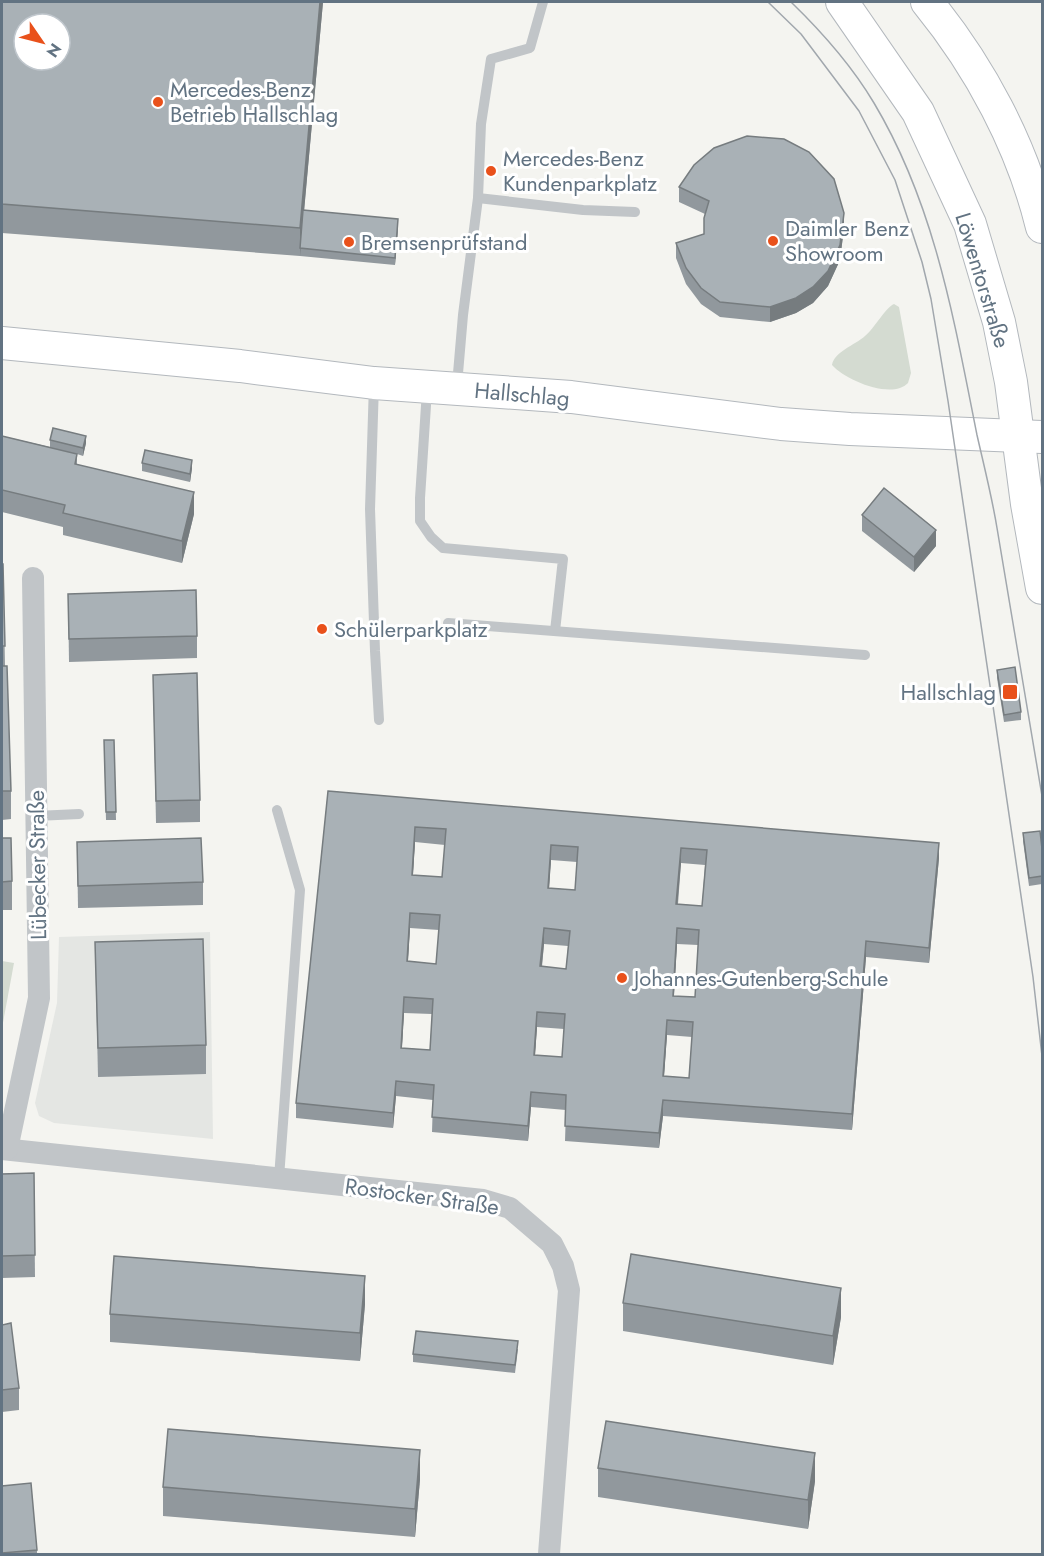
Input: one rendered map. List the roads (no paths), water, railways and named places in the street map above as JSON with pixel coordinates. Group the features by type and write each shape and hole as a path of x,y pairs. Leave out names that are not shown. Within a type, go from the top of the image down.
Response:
{"main road":[{"name":"Löwentorstraße","path":"842,2 918,112 969,224 999,322 1011,382 1030,436 1027,504 1042,588"},
{"path":"927,2 970,59 1007,127 1035,196 1042,227"},
{"name":"Hallschlag","path":"2,343 240,366 374,383 571,397 781,424 1030,436"}],"street":[{"name":"Lübecker Straße","path":"4,1149 39,998 33,578"},
{"name":"Rostocker Straße","path":"4,1149 483,1200 510,1208 552,1244 563,1266 569,1290 549,1554"}],"lane":[{"path":"543,2 530,48 491,59 481,124 478,198 463,315 442,388 420,498 420,521 442,548 563,559 555,631"},
{"path":"478,198 583,210 635,212"},
{"path":"374,383 370,509 380,720"},
{"path":"448,623 865,655"},
{"path":"277,810 300,890 279,1178"},
{"path":"36,816 79,814"}],"tram line":[{"path":"768,2 801,34 859,111 895,180 922,262 931,299 948,401 1033,977 1042,1056"},
{"path":"791,2 836,50 874,103 913,182 940,264 993,505 1042,796"}],"place":[{"name":"Mercedes-Benz Betrieb Hallschlag","path":"158,102"},
{"name":"Mercedes-Benz Kundenparkplatz","path":"491,171"},
{"name":"Daimler Benz Showroom","path":"773,241"},
{"name":"Bremsenprüfstand","path":"349,242"},
{"name":"Schülerparkplatz","path":"322,629"},
{"name":"Hallschlag","path":"1010,692"},
{"name":"Johannes-Gutenberg-Schule","path":"622,978"}]}
